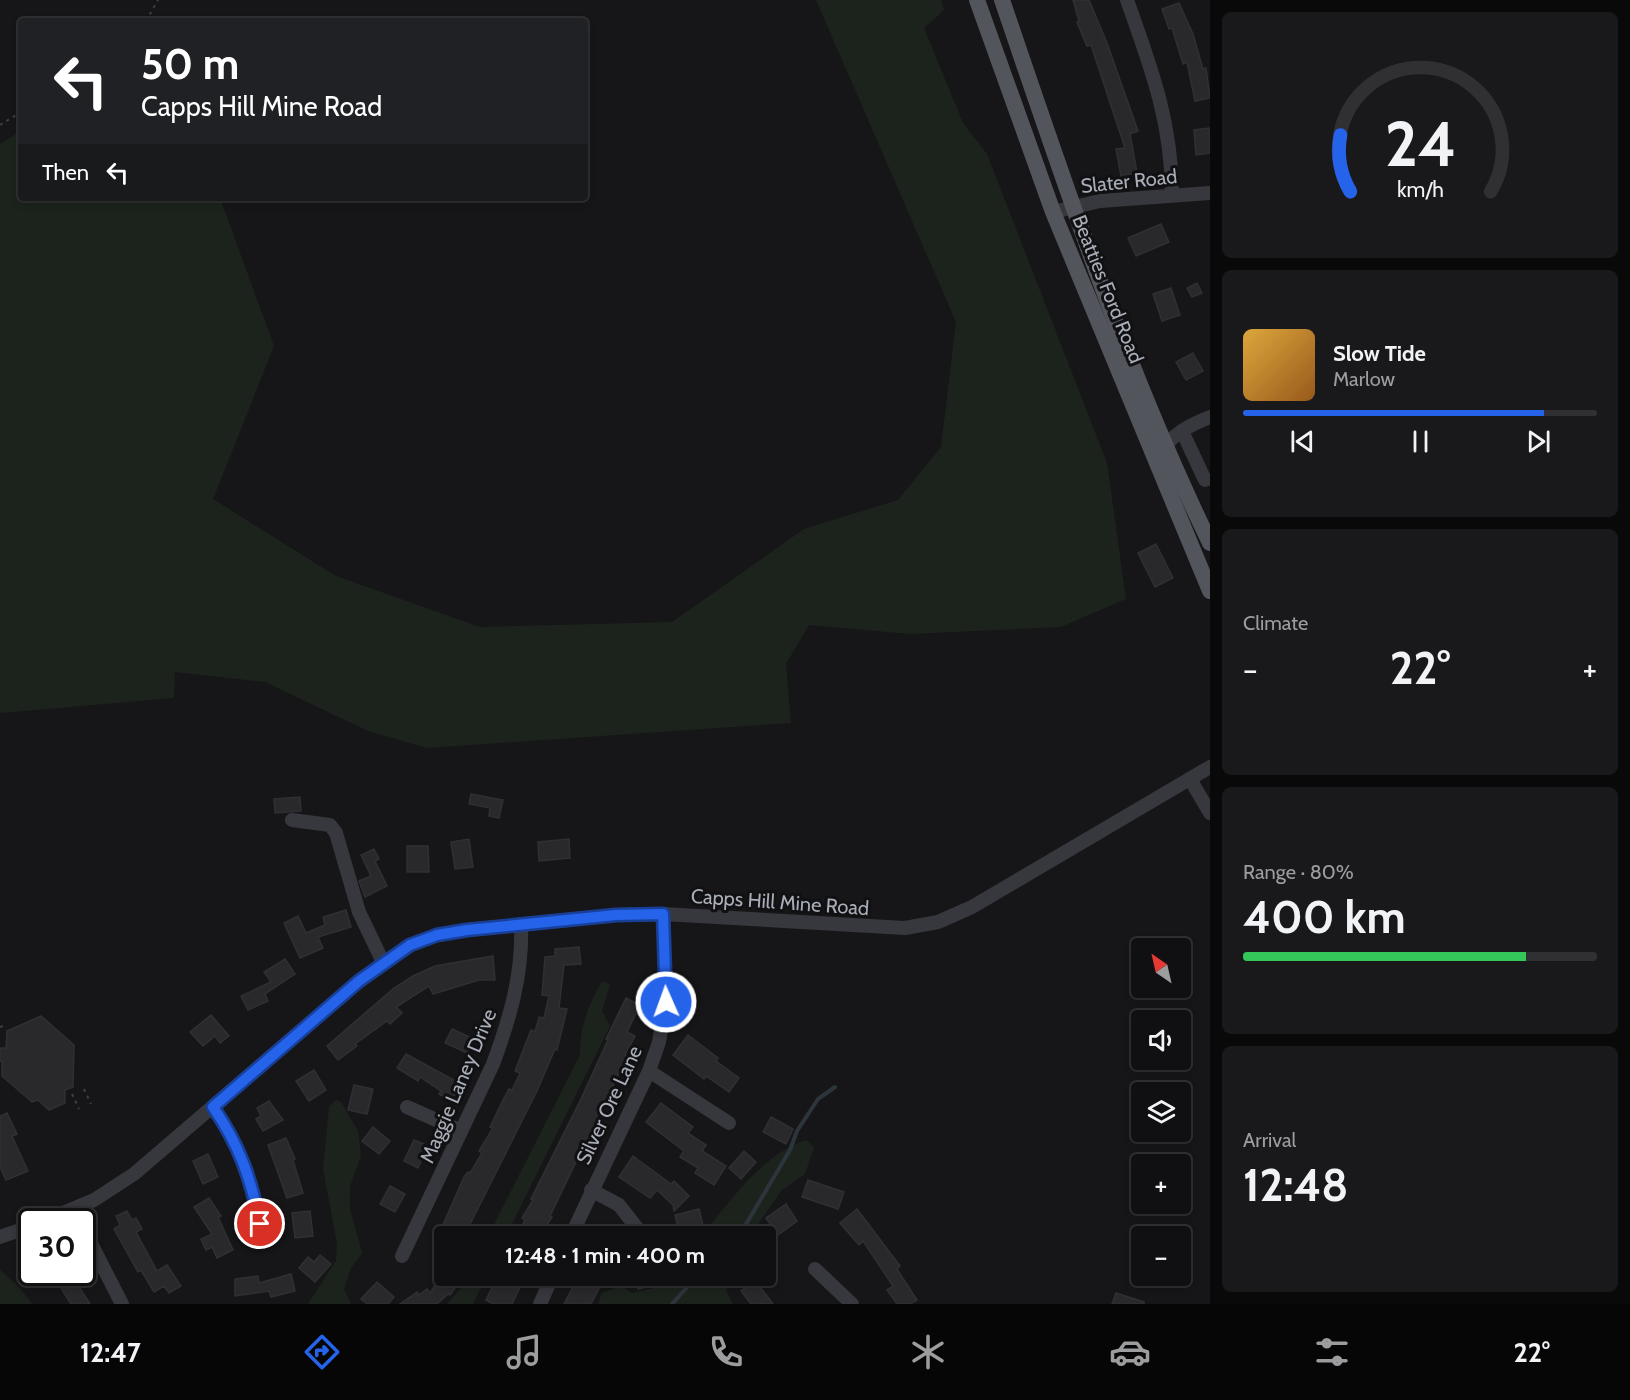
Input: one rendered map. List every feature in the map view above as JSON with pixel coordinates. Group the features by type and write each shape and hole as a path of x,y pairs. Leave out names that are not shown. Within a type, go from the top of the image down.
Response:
{"main road":[{"name":"Beatties Ford Road","path":"977,0 1053,212 1210,591"},
{"name":"Beatties Ford Road","path":"1002,0 1073,207 1165,446 1210,543"}],"street":[{"path":"1127,0 1165,114 1171,150 1172,195"},
{"name":"Slater Road","path":"1053,212 1100,201 1210,193"},
{"path":"1182,431 1208,479 1181,482 1160,472 1165,446 1182,431 1210,417"},
{"name":"Capps Hill Mine Road","path":"87,1208 134,1174 382,962 410,945 437,935 521,924 663,914 882,928 916,927 938,922 972,908 1210,767"},
{"path":"1190,779 1210,813"},
{"path":"292,820 330,825 336,833 359,912 382,962"},
{"name":"Silver Ore Lane","path":"575,1226 649,1071 659,1042 666,1002 663,914"},
{"name":"Maggie Laney Drive","path":"402,1256 493,1064 512,1008 522,952 521,924"},
{"path":"649,1071 729,1123"},
{"path":"213,1107 230,1130 244,1160 260,1224"},
{"path":"407,1107 461,1131"},
{"path":"591,1191 619,1205 635,1226"},
{"path":"0,1237 18,1231"},
{"path":"96,1253 122,1304"},
{"path":"815,1269 852,1304"},
{"path":"540,1304 548,1286"}],"path":[{"path":"148,18 158,0"},
{"path":"0,125 18,114"},
{"path":"84,1089 91,1104"},
{"path":"72,1094 79,1109"}],"shaded area":[{"path":"816,0 941,0 944,10 924,28 963,123 987,154 1107,463 1126,599 1061,627 910,634 809,625 786,664 791,723 427,748 368,731 265,682 175,672 174,698 0,713 0,144 18,133 18,201 221,201 274,346 213,499 336,576 480,627 672,622 804,529 898,500 941,447 956,322"},
{"path":"602,981 610,984 602,1011 610,1026 511,1226 493,1226 580,1055 581,1034"},
{"path":"336,1100 341,1102 358,1131 361,1156 350,1186 350,1209 362,1253 351,1268 344,1289 351,1304 308,1304 336,1261 337,1243 323,1169 329,1107"},
{"path":"806,1140 814,1147 805,1174 781,1191 757,1226 709,1226 748,1180 790,1147"},
{"path":"0,1270 20,1288 32,1304 0,1304"},
{"path":"462,1286 482,1286 473,1304 447,1304"},
{"path":"621,1286 632,1293 656,1286 727,1286 726,1291 733,1304 598,1304 602,1293"}],"building":[{"path":"1073,0 1089,0 1107,43 1138,131 1130,134 1137,173 1121,176 1116,149 1125,148 1091,45 1087,46 1077,22 1079,21"},
{"path":"1179,3 1193,34 1203,69 1206,68 1210,98 1195,101 1187,62 1183,64 1172,28 1169,29 1162,9"},
{"path":"1210,128 1210,153 1196,155 1194,130"},
{"path":"1161,224 1169,242 1136,256 1128,238"},
{"path":"1197,283 1202,293 1192,297 1187,288"},
{"path":"1171,288 1180,315 1162,321 1153,294"},
{"path":"1193,353 1203,371 1186,380 1176,362"},
{"path":"1156,544 1173,578 1155,587 1138,553"},
{"path":"471,794 503,800 499,818 489,816 490,808 469,804"},
{"path":"300,797 301,811 275,813 274,799"},
{"path":"469,839 473,867 455,869 451,842"},
{"path":"569,839 570,858 539,861 538,842"},
{"path":"407,846 428,846 429,872 407,872"},
{"path":"374,849 379,859 375,861 387,886 365,897 359,881 371,876 361,855"},
{"path":"346,910 351,927 318,937 323,948 300,958 284,923 298,916 306,933 325,925 323,917"},
{"path":"579,947 581,964 564,965 559,1008 567,1009 557,1050 555,1049 537,1091 469,1226 442,1226 464,1177 468,1172 470,1173 482,1153 479,1151 493,1128 490,1127 509,1089 512,1090 520,1073 515,1071 531,1030 535,1032 539,1017 544,1018 549,996 542,995 545,957 555,956 555,949"},
{"path":"493,956 495,980 479,980 433,994 429,986 396,1007 402,1013 390,1024 387,1021 355,1044 357,1046 338,1060 327,1046 394,988 413,976 435,966"},
{"path":"285,959 295,974 265,994 268,1001 248,1010 241,996 271,982 264,972"},
{"path":"626,998 640,1005 627,1032 635,1036 625,1055 627,1056 550,1216 552,1217 546,1226 522,1226 525,1220 522,1218 533,1200 531,1199 580,1101 608,1040 606,1039"},
{"path":"211,1015 229,1036 220,1043 215,1036 203,1046 190,1032"},
{"path":"41,1016 74,1045 73,1087 65,1090 65,1103 49,1110 38,1100 32,1102 2,1076 2,1061 0,1061 0,1048 6,1048 7,1031"},
{"path":"452,1029 474,1039 467,1053 445,1043"},
{"path":"688,1035 718,1058 716,1061 739,1078 729,1092 706,1076 704,1079 673,1055"},
{"path":"406,1054 461,1084 451,1101 439,1094 441,1091 420,1077 418,1081 397,1068"},
{"path":"314,1070 326,1090 309,1101 296,1081"},
{"path":"354,1085 373,1089 367,1114 348,1110"},
{"path":"269,1101 283,1120 263,1131 256,1119 261,1116 257,1108"},
{"path":"661,1103 693,1127 688,1133 706,1145 702,1151 726,1166 714,1185 695,1173 698,1168 680,1157 684,1151 646,1122"},
{"path":"7,1113 17,1134 12,1136 28,1171 6,1180 0,1167 0,1116"},
{"path":"771,1117 793,1129 786,1144 763,1132"},
{"path":"373,1127 390,1141 379,1154 362,1141"},
{"path":"286,1138 295,1159 293,1160 303,1193 287,1198 268,1145"},
{"path":"414,1140 428,1146 418,1168 404,1161"},
{"path":"744,1151 756,1162 741,1179 729,1168"},
{"path":"208,1154 218,1177 203,1184 193,1161"},
{"path":"633,1156 671,1184 674,1181 689,1196 674,1211 673,1205 657,1190 650,1198 619,1177"},
{"path":"808,1180 844,1192 838,1209 802,1197"},
{"path":"390,1186 405,1194 395,1212 380,1204"},
{"path":"209,1198 221,1216 218,1217 233,1250 217,1258 212,1247 206,1250 201,1239 212,1234 194,1207"},
{"path":"786,1204 797,1221 778,1235 776,1226 772,1226 766,1218"},
{"path":"699,1209 703,1225 678,1226 675,1215"},
{"path":"857,1209 900,1266 897,1269 917,1300 910,1304 897,1304 887,1290 893,1286 863,1241 859,1245 840,1223"},
{"path":"127,1211 132,1220 136,1218 142,1229 136,1232 157,1271 167,1265 181,1286 169,1293 164,1286 154,1292 141,1270 138,1272 114,1229 120,1225 116,1216"},
{"path":"310,1211 313,1236 295,1238 292,1213"},
{"path":"320,1255 331,1264 315,1282 299,1268 308,1257 314,1262"},
{"path":"291,1274 295,1291 271,1297 269,1291 235,1296 235,1279 258,1276 259,1283"},
{"path":"377,1282 394,1297 388,1304 367,1304 361,1299"},
{"path":"60,1286 79,1286 90,1304 71,1304"},
{"path":"435,1286 456,1286 450,1295 448,1294 437,1304 400,1304 417,1292 419,1295 427,1289 430,1293"},
{"path":"493,1286 521,1286 512,1304 493,1304 486,1300"},
{"path":"573,1286 600,1286 591,1304 564,1304"},
{"path":"747,1286 760,1286 773,1304 751,1304 741,1291"},
{"path":"1116,1293 1144,1302 1144,1304 1112,1304"}],"waterway":[{"path":"745,1226 790,1150 797,1131 818,1099 835,1087"},
{"path":"672,1304 688,1286"}],"route":[{"path":"260,1224 244,1160 230,1130 213,1107 359,981 397,952 437,935 467,930 616,915 663,914 666,1002"}]}
